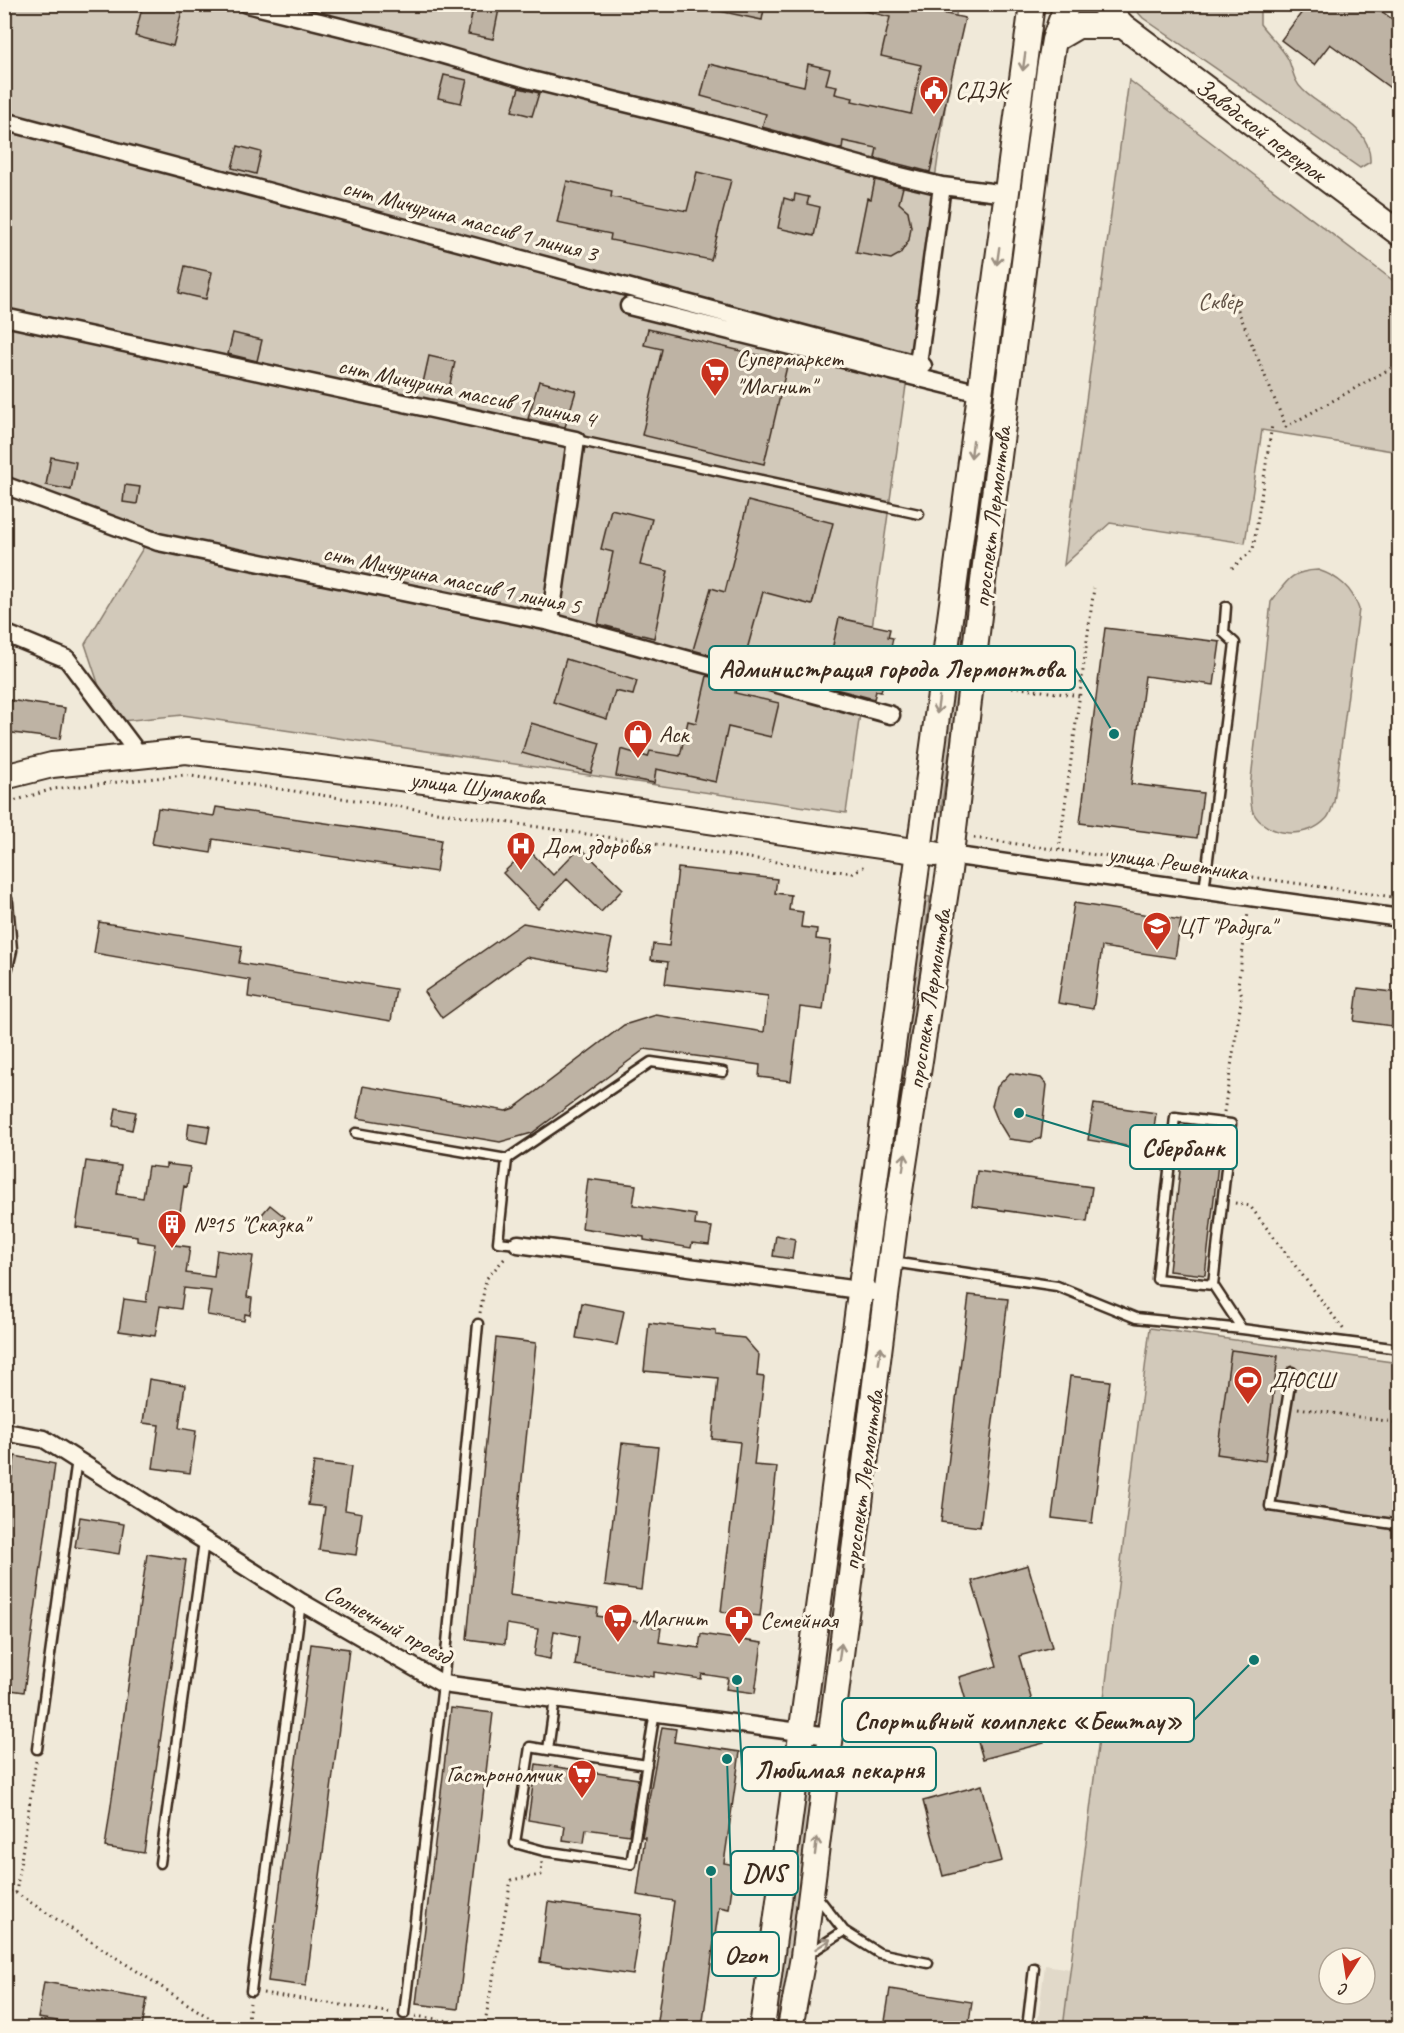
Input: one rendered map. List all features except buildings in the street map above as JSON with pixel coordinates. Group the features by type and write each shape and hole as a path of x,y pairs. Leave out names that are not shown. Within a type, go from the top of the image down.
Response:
{"street":[{"path":"247,4 385,38 527,79 707,123 802,151 942,186 1006,194"},
{"path":"1033,4 1051,7 1061,4"},
{"name":"проспект Лермонтова","path":"762,2028 1033,4"},
{"name":"проспект Лермонтова","path":"790,2028 803,1957 829,1736 908,1136 951,846 1054,40 1067,4"},
{"path":"1077,4 1123,26"},
{"path":"1102,4 1123,26"},
{"path":"1054,40 1078,26 1123,26"},
{"name":"Заводской переулок","path":"1123,26 1400,234"},
{"name":"снт Мичурина массив 1 линия 3","path":"4,121 921,365 942,186"},
{"path":"629,306 980,393"},
{"name":"снт Мичурина массив 1 линия 4","path":"4,317 576,440"},
{"path":"550,622 576,440"},
{"name":"снт Мичурина массив 1 линия 5","path":"4,484 158,542 550,622 891,715"},
{"path":"4,633 67,659 140,756"},
{"name":"улица Шумакова","path":"4,777 52,765 186,751 503,791 919,852 951,846"},
{"name":"улица Решетника","path":"951,846 1204,891 1400,918"},
{"path":"4,902 8,950 4,967"},
{"path":"518,1244 888,1294"},
{"name":"Солнечный проезд","path":"4,1432 44,1439 301,1602 443,1684 829,1736"}],"lane":[{"name":"снт Мичурина массив 1 линия 4","path":"576,440 919,514"},
{"path":"1204,891 1235,643 1224,633 1226,607"},
{"path":"356,1133 507,1159 651,1062 723,1072"},
{"path":"1213,1286 1157,1279 1175,1117 1232,1124 1213,1286 1242,1329"},
{"path":"507,1159 498,1242 518,1244"},
{"path":"892,1262 1057,1286 1136,1318 1400,1349"},
{"path":"404,2014 443,1684 478,1324"},
{"path":"1292,1372 1270,1506 1400,1526"},
{"path":"37,1749 77,1459"},
{"path":"160,1863 204,1541"},
{"path":"251,1991 301,1602"},
{"path":"548,1750 555,1699"},
{"path":"646,1766 530,1747 515,1843 544,1851 631,1864 655,1711"},
{"path":"811,1888 844,1930 879,1953 928,1963"},
{"path":"803,1957 844,1930"},
{"path":"879,1953 879,1965"},
{"path":"1027,2028 1034,1968"}],"path":[{"path":"1231,293 1286,427 1400,363"},
{"path":"1232,568 1252,550 1272,425"},
{"path":"1059,850 1094,588"},
{"path":"1012,687 1080,696"},
{"path":"4,804 53,789 184,775 852,873 874,861"},
{"path":"951,846 1059,850 1400,898"},
{"path":"1222,1123 1242,995 1238,985 1248,913"},
{"path":"1250,1206 1354,1343"},
{"path":"478,1324 486,1279 518,1244"},
{"path":"1287,1406 1400,1423"},
{"path":"15,1893 37,1749"},
{"path":"247,2028 251,1991 484,2027 511,1880 541,1875 544,1851"},
{"path":"4,1889 15,1893 225,2028"}],"shaded area":[{"path":"1045,1965 1070,1969 1063,2028 1037,2028"}],"green space":[{"path":"4,5 957,5 952,58 846,813 183,715 111,722 85,644 154,530 5,485"},
{"path":"1131,5 1260,5 1260,24 1287,56 1298,84 1312,98 1355,128 1369,149 1370,162 1360,168 1143,18"},
{"path":"1035,45 1041,46 977,543 970,542"},
{"name":"Сквер","path":"1129,80 1399,285 1399,452 1262,430 1245,543 1110,523 1064,565"},
{"path":"1318,570 1344,584 1353,595 1359,609 1334,802 1329,816 1318,826 1298,833 1287,833 1267,827 1259,820 1251,806 1250,788 1271,602 1290,578 1301,572"},
{"path":"963,597 971,598 941,811 934,811"},
{"path":"923,896 930,897 881,1267 875,1266"},
{"path":"867,1322 874,1323 823,1712 817,1711"},
{"path":"1150,1328 1399,1363 1399,2028 1063,2028"},
{"path":"812,1750 818,1751 780,2028 772,2028"}],"place":[{"name":"СДЭК","path":"934,116"},
{"name":"Супермаркет \"Магнит\"","path":"715,398"},
{"name":"Администрация города Лермонтова","path":"1114,734"},
{"name":"Аск","path":"638,760"},
{"name":"Дом здоровья","path":"521,872"},
{"name":"ЦТ \"Радуга\"","path":"1157,952"},
{"name":"Сбербанк","path":"1019,1113"},
{"name":"№15 \"Сказка\"","path":"172,1250"},
{"name":"ДЮСШ","path":"1248,1406"},
{"name":"Магнит","path":"618,1644"},
{"name":"Семейная","path":"739,1646"},
{"name":"Спортивный комплекс «Бештау»","path":"1254,1660"},
{"name":"Любимая пекарня","path":"737,1680"},
{"name":"DNS","path":"727,1759"},
{"name":"Гастрономчик","path":"582,1800"},
{"name":"Ozon","path":"711,1871"}]}
